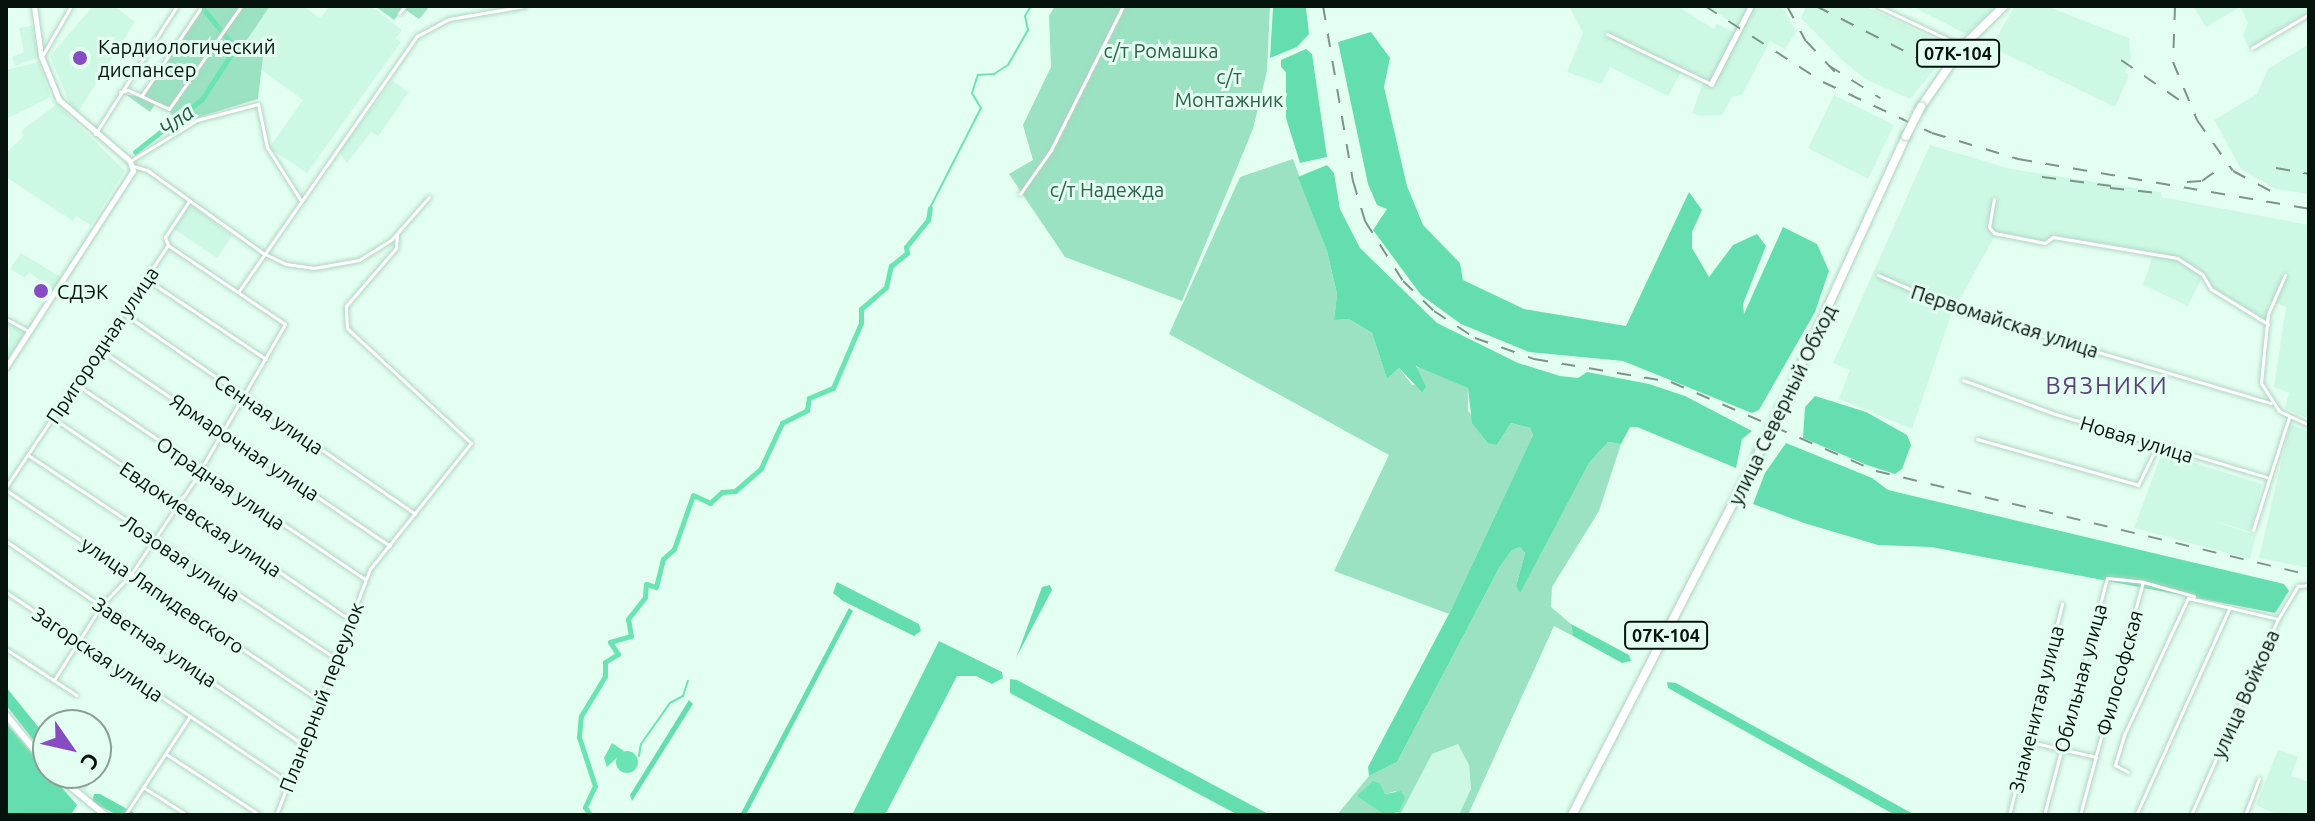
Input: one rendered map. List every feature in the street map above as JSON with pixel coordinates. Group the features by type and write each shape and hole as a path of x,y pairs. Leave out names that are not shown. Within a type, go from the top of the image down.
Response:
{"highway":[{"name":"улица Северный Обход","path":"1572,815 1781,409 1921,107 1963,46 2004,6"}],"main road":[{"path":"6,715 32,747"},
{"path":"73,789 105,815"}],"street":[{"path":"34,6 41,58 59,100 132,164 141,166 263,253 286,264 335,267 359,260 397,235 429,197"},
{"path":"41,58 71,6"},
{"path":"95,134 177,6"},
{"path":"232,6 238,11"},
{"path":"120,92 141,95 169,109 241,6"},
{"path":"399,13 405,6"},
{"path":"239,291 300,199 417,36 449,19 525,6"},
{"path":"1020,194 1051,150 1123,6"},
{"path":"1607,34 1711,84 1751,6"},
{"path":"1877,6 1963,46"},
{"path":"141,95 200,9"},
{"path":"2252,48 2309,14"},
{"path":"6,367 130,179 132,164 197,120 255,104 267,147 300,199"},
{"path":"1994,199 1989,227 1994,233 2045,243 2053,237 2177,258 2202,274 2211,289 2268,324"},
{"name":"Пригородная улица","path":"6,489 168,245 165,237 189,201"},
{"name":"Планерный переулок","path":"276,815 365,579 471,443 347,328 346,306 396,248 397,235"},
{"path":"54,680 101,606 131,574 201,469 220,431 285,324 168,245"},
{"name":"Первомайская улица","path":"1878,275 1963,312 2271,403"},
{"path":"2285,275 2268,324 2261,383 2271,403 2289,417 2309,425"},
{"path":"146,279 266,359"},
{"name":"Сенная улица","path":"123,313 415,514"},
{"path":"6,319 29,331"},
{"name":"Ярмарочная улица","path":"99,349 390,546"},
{"name":"Новая улица","path":"1963,380 2157,446 2267,477"},
{"name":"Отрадная улица","path":"77,385 365,579"},
{"path":"2253,530 2267,477 2281,455 2289,417"},
{"name":"Евдокиевская улица","path":"53,418 350,620"},
{"path":"1977,439 2137,485 2157,446"},
{"name":"Лозовая улица","path":"28,455 335,658"},
{"name":"улица Ляпидевского","path":"6,489 319,701"},
{"name":"Заветная улица","path":"6,541 303,744"},
{"name":"Обильная улица","path":"2044,815 2107,578 2143,582"},
{"name":"Философская","path":"2080,815 2143,582 2278,619"},
{"name":"улица Войкова","path":"2191,815 2278,619 2298,586 2309,585"},
{"name":"Загорская улица","path":"6,592 288,782"},
{"path":"2128,772 2115,765 2125,733 2188,598 2194,596"},
{"name":"Знаменитая улица","path":"2009,815 2062,604"},
{"path":"2136,815 2230,607"},
{"path":"6,649 76,695"},
{"path":"125,815 190,716"},
{"path":"2029,741 2096,757"},
{"path":"165,753 260,815"},
{"path":"2245,815 2259,779"},
{"path":"143,787 187,815"}],"shaded area":[{"name":"Кардиологический диспансер","path":"93,6 114,6 135,22 78,112 70,104 50,56"},
{"path":"270,6 303,6 320,18 330,6 371,6 402,30 396,38 401,42 307,173 269,148 303,100 260,69 243,44"},
{"path":"1569,6 1677,6 1714,29 1717,24 1733,32 1736,25 1706,6 1782,6 1796,32 1785,49 1770,41 1742,95 1732,97 1722,115 1699,116 1692,113 1703,83 1681,72 1668,96 1610,67 1601,84 1567,72 1583,33"},
{"path":"1806,6 1865,6 1938,41 1944,58 1910,99 1865,79 1844,62 1801,18"},
{"path":"1911,6 1997,6 1966,34"},
{"path":"2015,6 2046,6 2129,38 2131,59 2125,72 2129,75 2115,107 1991,47"},
{"path":"2193,6 2309,6 2309,11 2249,48 2243,36 2248,23 2240,7 2206,27"},
{"path":"1273,8 1306,8 1309,34 1297,47 1270,58"},
{"path":"32,26 39,57 15,66 12,57 24,52 19,28"},
{"path":"1371,32 1390,58 1384,87 1407,186 1423,225 1460,263 1463,280 1524,309 1626,326 1689,192 1702,210 1692,232 1692,248 1709,277 1733,245 1757,234 1766,246 1743,304 1744,314 1783,227 1817,244 1829,271 1815,312 1759,410 1752,413 1623,361 1529,352 1461,324 1421,295 1373,230 1387,209 1377,205 1368,184 1338,42"},
{"path":"2309,44 2309,194 2276,189 2241,169 2214,120 2257,94 2268,69"},
{"path":"1306,49 1312,54 1327,157 1300,163 1286,118 1286,72 1281,67 1281,60"},
{"path":"39,62 51,97 6,119 6,70"},
{"path":"392,81 409,92 378,136 371,132 347,163 339,152"},
{"path":"1834,95 1894,125 1868,179 1808,148"},
{"path":"57,104 125,171 91,225 76,216 73,221 6,177 6,153 23,137 22,130"},
{"path":"1930,145 2011,169 2161,192 2161,197 2309,225 2309,419 2285,408 2289,393 2274,387 2286,307 2269,300 2266,320 2212,287 2204,274 2188,306 2143,285 2154,252 2053,235 2044,241 1997,232 1951,315 1912,429 1839,399 1850,370 1833,363"},
{"path":"1327,165 1334,173 1340,209 1360,248 1437,323 1518,363 1560,376 1578,378 1587,372 1649,384 1685,396 1752,431 1742,439 1736,468 1637,427 1630,427 1621,444 1608,442 1589,463 1520,593 1516,586 1525,553 1520,547 1512,550 1499,568 1397,762 1369,776 1368,767 1449,614 1533,435 1530,428 1511,423 1497,445 1488,443 1472,423 1468,388 1416,366 1426,387 1422,392 1399,368 1387,379 1372,333 1349,319 1334,320 1337,294 1327,251 1298,177"},
{"path":"191,205 232,236 217,258 174,229"},
{"path":"21,253 62,278 53,291 29,272 25,278 10,269"},
{"path":"7,320 25,332 6,365 10,335"},
{"path":"1815,396 1866,412 1907,435 1911,445 1902,469 1895,474 1803,438 1805,407"},
{"path":"2290,424 2309,432 2309,568 2259,558"},
{"path":"1786,443 1872,478 1888,490 2284,584 2289,591 2275,613 1931,547 1878,545 1753,504 1765,473"},
{"path":"2162,453 2262,484 2250,532 2210,520 2256,535 2250,559 2134,528"},
{"path":"837,582 919,624 921,631 914,636 843,601 833,593"},
{"path":"1050,585 1052,590 1016,658 1042,587"},
{"path":"849,608 853,611 746,815 740,815"},
{"path":"1571,624 1629,655 1631,661 1622,663 1573,636"},
{"path":"939,641 1002,672 1003,678 992,684 976,676 957,676 885,815 852,815"},
{"path":"1010,679 1270,815 1238,815 1010,693"},
{"path":"1667,682 1676,683 1915,815 1895,815 1668,688"},
{"path":"6,687 32,719 32,738 6,705"},
{"path":"689,700 693,704 632,801 630,795"},
{"path":"6,723 32,753 32,789 63,789 77,805 71,815 6,815"},
{"path":"612,743 624,751 607,767 604,758"},
{"path":"1451,744 1462,746 1469,765 1471,792 1459,815 1400,815 1432,754"},
{"path":"2278,750 2298,757 2291,776 2309,782 2309,815 2278,815 2256,805"},
{"path":"627,751 635,754 638,762 635,770 627,773 619,770 616,762 619,754"},
{"path":"1373,781 1381,784 1385,794 1401,791 1405,798 1399,812 1385,815 1357,796"},
{"path":"94,794 100,794 138,815 117,815 92,802"}],"green space":[{"path":"204,6 270,6 244,44 263,57 258,99 199,117 180,128 170,112 155,104 150,112 125,94 143,98"},
{"path":"375,6 430,6 419,19 403,8 394,20"},
{"path":"1055,6 1270,6 1267,71 1253,129 1182,301 1065,257 1009,174 1033,160 1023,125 1051,67 1049,16"},
{"path":"1293,159 1327,251 1337,294 1334,320 1349,319 1372,333 1387,379 1399,368 1412,385 1424,383 1414,369 1424,366 1468,388 1468,411 1497,445 1511,423 1530,428 1533,435 1449,614 1334,571 1389,455 1169,334 1240,177"},
{"path":"1608,442 1621,444 1599,511 1552,587 1551,607 1571,624 1573,636 1554,626 1468,815 1459,815 1471,789 1469,765 1458,744 1432,754 1400,815 1394,815 1399,812 1396,791 1385,794 1381,784 1365,800 1385,815 1337,815 1369,776 1397,762 1499,568 1512,550 1520,547 1525,553 1516,586 1520,592 1589,463"}],"waterway":[{"name":"Чла","path":"135,152 202,99 235,48 201,6"},
{"path":"930,208 981,108 972,93 978,75 994,74 1008,65 1028,30 1025,16 1031,6"},
{"path":"590,815 585,807 595,786 579,737 581,716 605,676 605,662 618,654 610,642 631,636 628,619 645,597 646,584 656,587 663,559 674,549 693,495 710,503 722,492 735,491 761,468 782,423 807,410 809,398 833,388 861,323 861,309 886,287 891,266 907,253 906,247 928,220 930,208"},
{"path":"639,756 641,744 670,703 683,696 688,681"}],"railway":[{"path":"1323,6 1353,181 1365,221 1403,281 1434,311 1475,338 1534,359 1671,382 1876,471 2309,575"},
{"path":"1705,6 1823,82 1932,133 2018,159 2309,209"},
{"path":"1787,6 1806,41 1836,73"},
{"path":"1816,6 1930,64"},
{"path":"2175,6 2173,62 2197,120 2233,171 2282,197"},
{"path":"2121,60 2185,104"},
{"path":"1828,65 1880,98"},
{"path":"2276,168 2309,174"},
{"path":"2187,182 2202,181 2217,170"},
{"path":"2042,177 2119,187"},
{"path":"2110,188 2158,193"}],"place":[{"name":"Кардиологический диспансер","path":"80,58"},
{"name":"СДЭК","path":"41,291"}],"district":[{"name":"ВЯЗНИКИ","path":"2107,386"}],"park label":[{"name":"с/т Ромашка","path":"1161,50"},
{"name":"с/т Монтажник","path":"1229,88"},
{"name":"с/т Надежда","path":"1107,189"}]}
